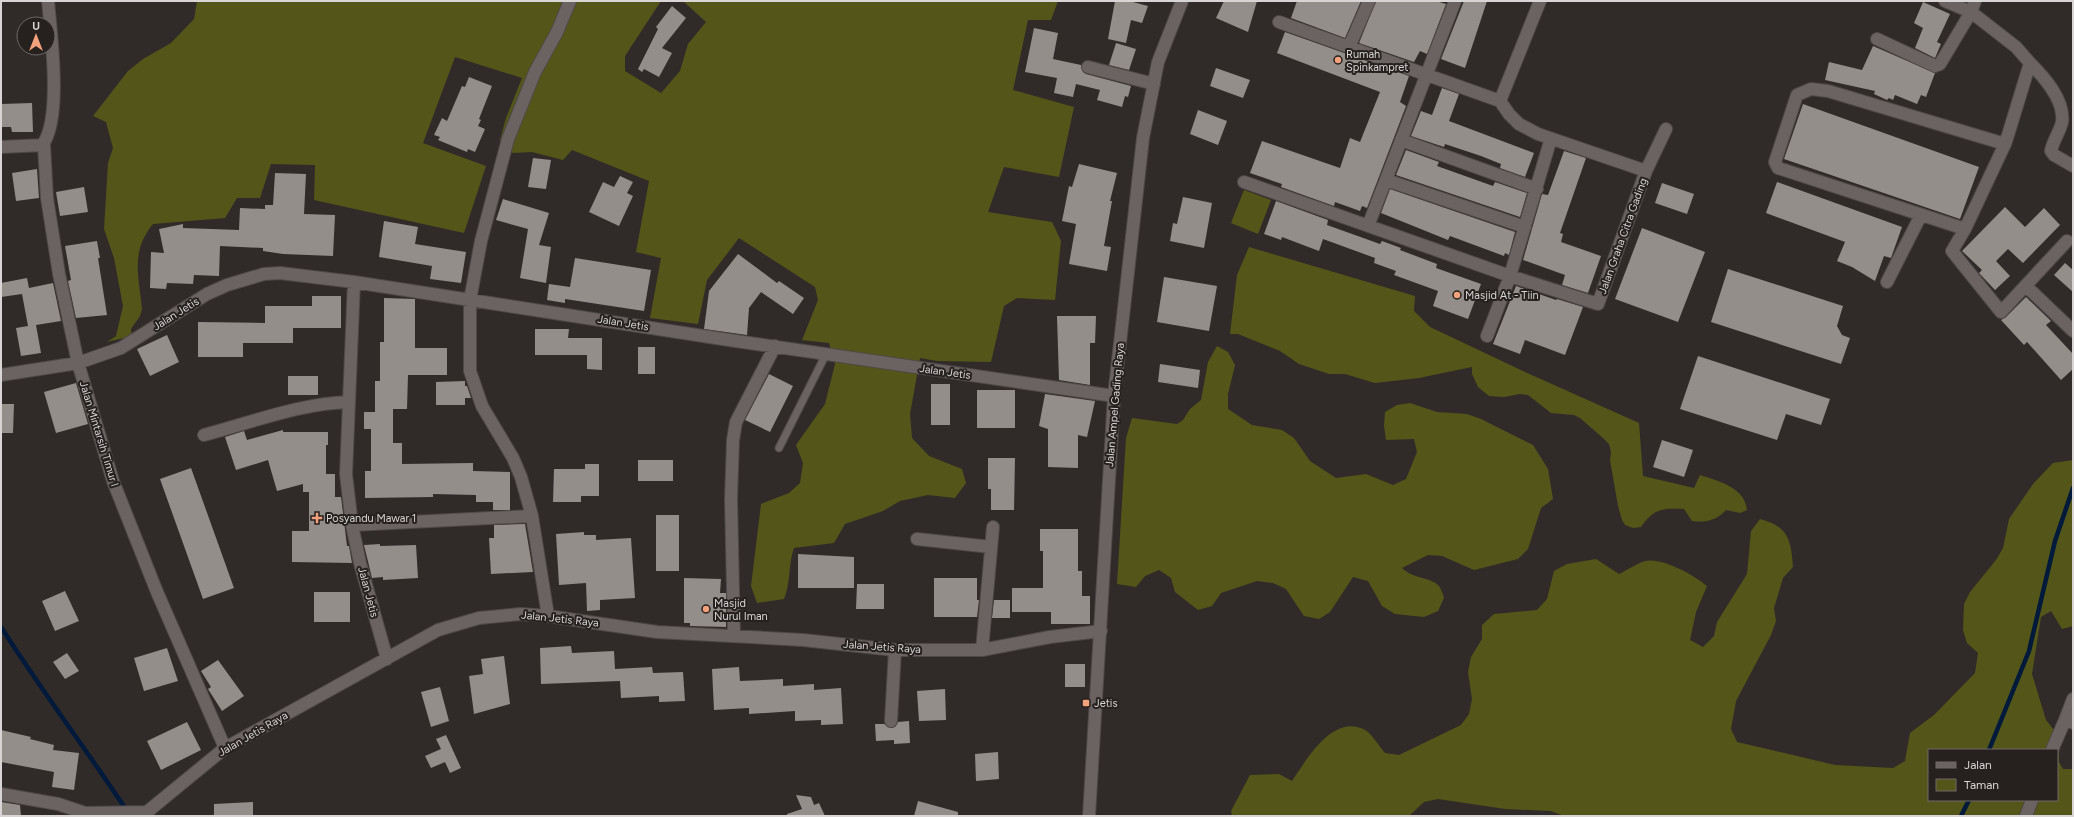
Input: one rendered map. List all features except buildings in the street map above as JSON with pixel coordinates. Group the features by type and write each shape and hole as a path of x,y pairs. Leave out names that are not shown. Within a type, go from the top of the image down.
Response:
{"street":[{"path":"1,147 43,144 50,126 54,93 48,1"},
{"path":"548,616 532,516 521,477 513,458 482,406 470,371 470,300 481,241 508,139 535,72 557,32 570,1"},
{"name":"Jalan Ampel Gading Raya","path":"1089,816 1114,396 1144,138 1158,62 1182,1"},
{"path":"1349,47 1369,1"},
{"path":"1368,226 1455,1"},
{"path":"1500,101 1540,1"},
{"path":"1945,1 1973,7 2016,47 2044,77 2056,96 2061,109 2062,120 2051,151 2054,155 2073,166"},
{"path":"1877,39 1935,66 1940,64 1973,7"},
{"path":"1279,22 1500,101 1509,114 1519,124 1538,134 1646,171 1666,129"},
{"path":"2030,63 2024,86 2004,144 1965,229 1952,251 2001,312 2067,241"},
{"path":"1088,67 1154,84"},
{"path":"1965,229 1778,168 1775,162 1797,95 1811,89 1828,91 2004,144"},
{"path":"1401,140 1537,189"},
{"name":"Jalan Mintarsih Timur I","path":"43,144 50,219 59,274 78,363 113,481 157,592 225,748"},
{"path":"1487,336 1510,276 1549,145"},
{"name":"Jalan Graha Citra Gading","path":"1244,182 1510,276 1598,304 1646,171"},
{"path":"1386,180 1525,227"},
{"path":"1887,282 1921,215"},
{"name":"Jalan Jetis","path":"1,375 78,363 121,348 207,294 228,285 264,274 280,273 354,282 1114,396"},
{"name":"Jalan Jetis","path":"354,282 346,474 352,525 360,563 387,659"},
{"path":"2026,286 2073,331"},
{"path":"734,636 731,498 733,440 736,422 775,346"},
{"path":"204,435 309,407 330,403 349,402"},
{"path":"352,525 532,516"},
{"path":"982,650 993,527"},
{"path":"917,540 991,547"},
{"name":"Jalan Jetis Raya","path":"1,794 58,804 85,813 107,814 147,812 225,748 438,630 479,618 520,614 548,616 657,632 803,640 895,650 982,650 1101,631"},
{"path":"892,721 895,650"},
{"path":"2053,749 2069,722 2073,699"},
{"path":"2026,816 2032,801"}],"lane":[{"path":"779,448 826,354"}],"green space":[{"path":"197,1 661,1 625,56 625,71 661,93 680,71 688,44 706,22 683,1 1058,1 1051,20 1028,20 1013,90 1074,107 1059,177 1004,167 988,212 1052,222 1061,241 1055,300 1017,298 1004,306 991,362 937,361 920,358 910,414 912,438 929,456 962,469 966,483 955,498 928,495 900,501 883,511 845,524 834,543 794,548 788,586 784,599 757,603 751,586 761,504 789,493 800,483 803,463 796,445 825,404 835,364 829,343 802,340 818,300 815,287 739,238 707,280 698,324 650,318 661,258 636,252 649,181 572,150 563,160 532,152 513,153 500,140 506,118 522,78 455,57 423,143 486,166 464,233 314,200 315,165 271,164 260,198 237,198 225,218 153,224 141,244 139,254 138,275 142,309 140,316 131,329 132,336 107,342 116,336 123,306 114,258 104,229 108,163 113,148 106,122 93,116 128,71 143,59 171,43 194,19"},
{"path":"1244,190 1271,200 1258,234 1231,223"},
{"path":"1249,247 1415,296 1414,311 1430,327 1525,372 1639,423 1643,476 1694,488 1700,475 1707,477 1736,490 1745,502 1747,510 1740,513 1726,510 1711,520 1697,522 1692,521 1684,509 1665,509 1660,510 1650,516 1641,527 1633,528 1625,525 1618,506 1610,460 1611,452 1609,444 1580,418 1574,415 1551,413 1528,395 1520,394 1504,397 1489,396 1478,387 1472,374 1472,367 1419,378 1375,383 1345,374 1329,374 1299,364 1280,351 1238,334 1230,334 1237,275"},
{"path":"1217,346 1228,352 1235,365 1228,394 1228,409 1252,425 1282,430 1294,438 1310,461 1336,478 1366,474 1393,485 1406,479 1417,452 1414,439 1386,440 1384,426 1385,412 1397,405 1410,403 1437,412 1467,414 1481,419 1533,445 1548,469 1553,499 1541,508 1528,549 1518,559 1474,570 1442,556 1428,555 1402,568 1406,572 1436,583 1441,590 1444,598 1438,611 1424,617 1395,614 1382,606 1368,581 1353,577 1330,612 1319,619 1304,616 1286,589 1273,583 1257,581 1221,593 1212,606 1198,610 1175,592 1171,578 1159,570 1145,576 1136,587 1117,584 1126,438 1132,418 1177,424 1183,420 1190,409 1201,400 1208,362"},
{"path":"2073,460 2073,626 2062,629 2051,611 2041,617 2032,674 2046,720 2058,735 2059,762 2063,769 2073,769 2073,816 1564,816 1551,811 1505,809 1438,799 1424,802 1409,816 1232,816 1231,811 1250,775 1279,774 1292,781 1305,761 1322,741 1332,733 1342,728 1353,726 1365,730 1373,737 1385,753 1399,755 1461,725 1469,714 1472,699 1468,672 1471,657 1482,639 1482,625 1494,614 1537,610 1547,599 1554,571 1567,564 1596,559 1619,574 1642,562 1652,560 1669,564 1694,577 1707,586 1696,612 1690,640 1703,647 1714,636 1717,622 1747,574 1751,531 1760,519 1777,526 1787,536 1791,549 1793,567 1783,578 1774,608 1776,621 1771,635 1736,701 1731,729 1737,742 1835,765 1893,768 1905,761 1910,733 1934,715 1975,673 1978,653 1967,643 1963,630 1964,604 1970,592 1996,560 2003,548 2009,519 2033,484 2053,463"}],"waterway":[{"path":"1989,749 2029,651 2055,541 2073,488"},
{"path":"1,627 127,811"},
{"path":"1961,816 1968,801"}],"place":[{"name":"Rumah Spinkampret","path":"1338,60"},
{"name":"Masjid At - Tiin","path":"1457,295"},
{"name":"Posyandu Mawar 1","path":"317,518"},
{"name":"Masjid Nurul Iman","path":"706,609"},
{"name":"Jetis","path":"1086,703"}]}
